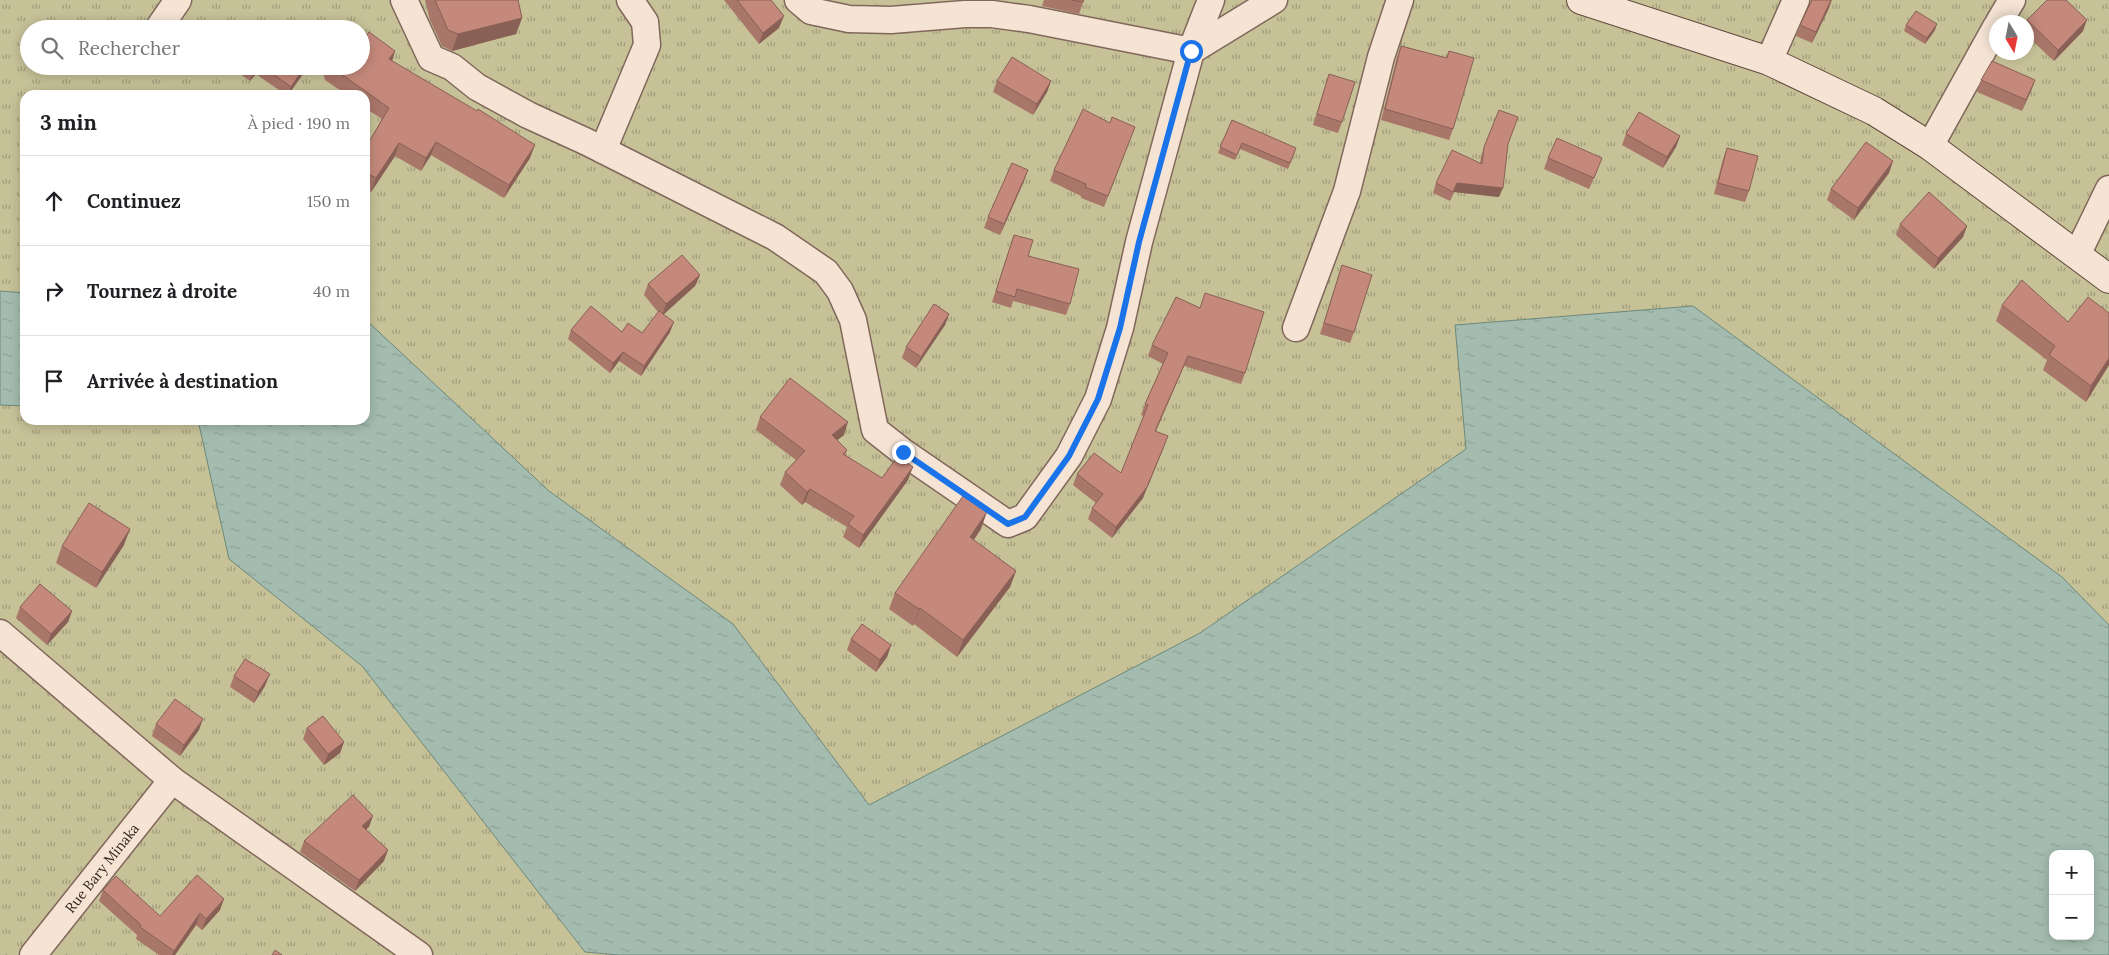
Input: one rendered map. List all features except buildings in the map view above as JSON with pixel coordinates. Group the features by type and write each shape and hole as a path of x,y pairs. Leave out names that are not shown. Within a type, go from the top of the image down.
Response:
{"street":[{"path":"164,20 178,0"},
{"path":"404,0 431,58 452,67 477,87 528,115 603,150 775,237 826,272 840,291 853,320 874,430 1008,524 1025,517 1069,456 1098,399 1120,328 1139,242 1191,51 1211,0"},
{"path":"603,150 647,45 645,22 630,0"},
{"path":"798,0 812,11 849,19 891,20 965,14 992,14 1029,19 1191,51 1274,0"},
{"path":"1296,328 1347,191 1381,57 1400,0"},
{"path":"1581,0 1768,61 1874,111 1930,146 2109,279"},
{"path":"1768,61 1796,0"},
{"path":"2003,15 2012,0"},
{"path":"1930,146 1989,41"},
{"path":"2077,255 2109,190"},
{"path":"0,633 172,780 419,955"},
{"name":"Rue Bary Minaka","path":"33,955 172,780"}],"green space":[{"path":"0,0 2109,0 2109,955 0,955"}],"water":[{"path":"0,291 20,293 20,406 0,405"},
{"path":"1693,306 2062,577 2109,625 2109,955 619,955 585,952 362,666 229,559 199,425 370,425 370,324 549,491 733,624 869,805 1200,633 1466,449 1455,325"}],"route":[{"path":"903,452 1008,524 1025,517 1069,456 1098,399 1113,352 1139,242 1191,51"}]}
